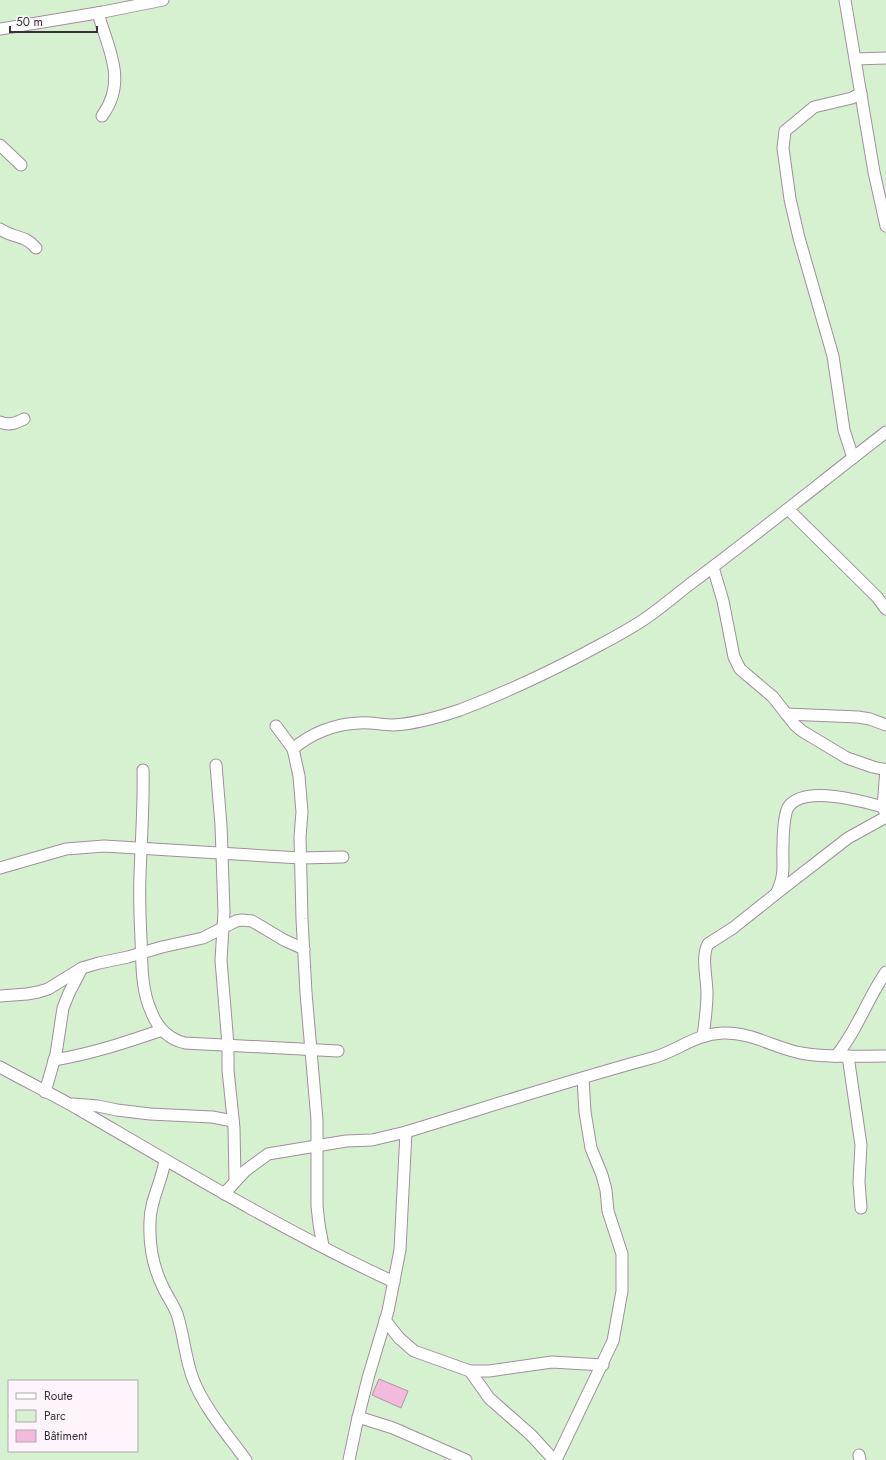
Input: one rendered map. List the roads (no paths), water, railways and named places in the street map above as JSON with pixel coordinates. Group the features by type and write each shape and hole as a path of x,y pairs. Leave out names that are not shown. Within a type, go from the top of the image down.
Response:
{"street":[{"path":"0,29 98,13 163,0"},
{"path":"845,0 874,172 886,226"},
{"path":"98,13 112,57 116,79 110,105 102,116"},
{"path":"856,59 886,58"},
{"path":"853,458 844,430 833,356 799,238 790,199 783,148 785,131 814,107 852,98 861,93"},
{"path":"0,145 21,165"},
{"path":"0,229 10,235 27,239 36,248"},
{"path":"0,422 9,424 16,423 24,419"},
{"path":"293,749 314,734 336,726 360,723 392,725 421,721 460,710 567,662 649,616 886,432"},
{"path":"788,509 868,588 886,609"},
{"path":"713,567 723,601 734,657 740,669 773,697 795,725 802,731 847,758 874,768 886,770 885,813"},
{"path":"786,714 858,717 870,719 886,725"},
{"path":"276,726 293,749 299,776 302,812 300,858 304,949 317,1113 317,1206 323,1246"},
{"path":"216,765 222,852 224,912 221,960 233,1121 235,1180"},
{"path":"143,770 144,792 140,877 142,970 151,1012 162,1030 176,1041 185,1043 338,1051"},
{"path":"777,893 784,872 783,851 786,816 788,808 792,803 801,798 808,797 842,797 885,813"},
{"path":"703,1036 707,1008 707,980 705,964 707,947 711,941 733,928 848,838 885,813"},
{"path":"0,868 66,849 104,846 222,852 300,858 343,857"},
{"path":"0,996 27,994 48,989 82,968 203,938 223,927 242,920 252,921 284,940 304,949"},
{"path":"45,1092 54,1060 63,1008 82,968"},
{"path":"836,1056 854,1031 870,997 886,972"},
{"path":"54,1060 72,1057 117,1045 162,1030"},
{"path":"224,1194 235,1180 268,1154 346,1141 372,1140 406,1132 654,1058 675,1049 686,1042 703,1036 733,1033 802,1054 886,1056"},
{"path":"848,1056 860,1145 859,1182 861,1208"},
{"path":"0,1067 68,1104 224,1194 394,1282"},
{"path":"470,1372 489,1398 501,1410 519,1423 555,1460 613,1341 622,1291 622,1254 608,1211 604,1180 590,1142 584,1104 583,1078"},
{"path":"68,1104 98,1106 150,1114 212,1117 233,1121"},
{"path":"349,1460 368,1378 385,1320 400,1250 406,1132"},
{"path":"165,1160 163,1172 151,1210 150,1240 153,1261 159,1278 177,1313 192,1378 200,1394 223,1429 246,1460"},
{"path":"385,1320 400,1338 414,1351 470,1372 552,1362 602,1365"},
{"path":"358,1417 393,1428 466,1460"}]}
